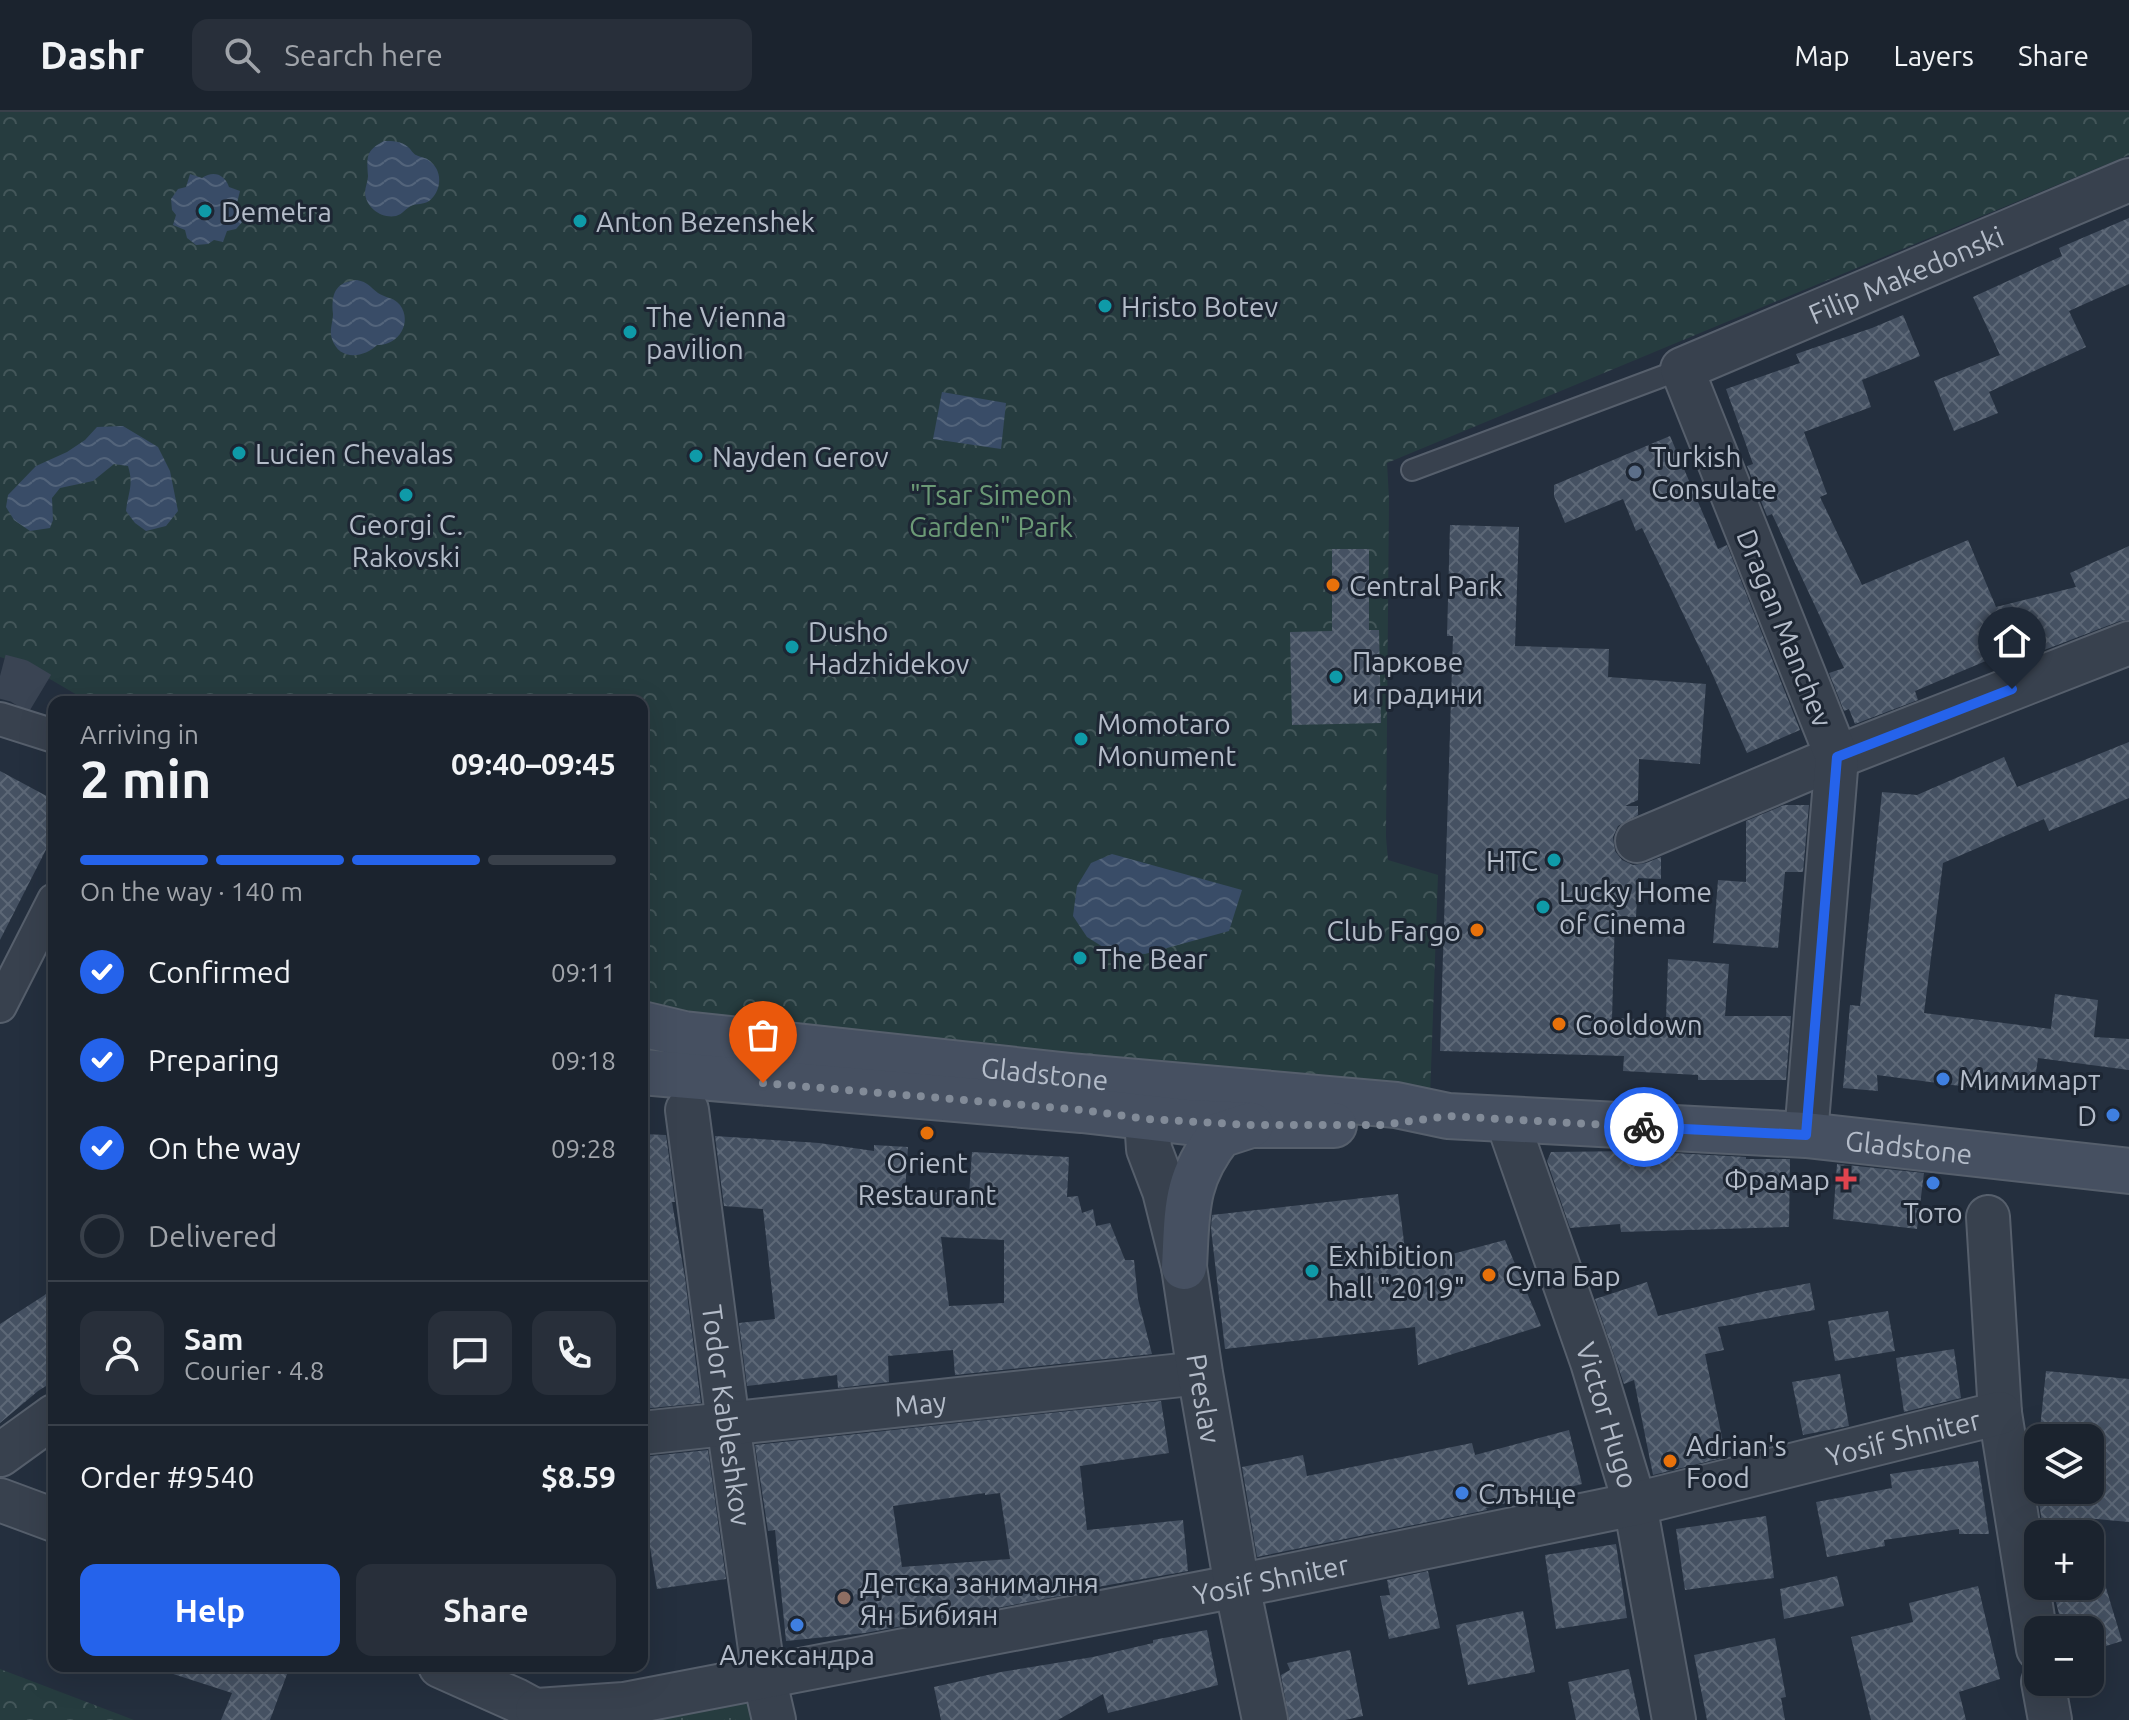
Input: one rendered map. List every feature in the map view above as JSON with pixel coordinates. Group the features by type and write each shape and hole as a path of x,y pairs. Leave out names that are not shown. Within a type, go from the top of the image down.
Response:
{"main road":[{"name":"Gladstone","path":"648,1025 684,1034 1158,1102 1251,1125 1382,1125 1448,1116"},
{"name":"Gladstone","path":"648,1073 1082,1110 1158,1102 1396,1105 1448,1116 1806,1135 2129,1171"},
{"path":"1184,1267 1188,1194 1198,1167 1220,1135 1251,1125"}],"street":[{"name":"Filip Makedonski","path":"1682,369 2129,180"},
{"name":"Dragan Manchev","path":"1682,369 1837,757 1806,1135"},
{"path":"1637,841 1837,757 2129,643"},
{"path":"0,719 48,734"},
{"path":"0,1006 48,912"},
{"name":"Preslav","path":"1158,1102 1149,1149 1175,1227 1184,1267 1237,1586 1265,1720"},
{"name":"Todor Kableshkov","path":"687,1110 764,1677 774,1720"},
{"name":"Victor Hugo","path":"1507,1120 1592,1362 1635,1504 1674,1720"},
{"path":"1988,1217 2000,1413 2033,1616"},
{"name":"May","path":"648,1432 1200,1373"},
{"name":"Yosif Shniter","path":"545,1715 624,1704 1237,1586 1635,1504 2000,1413"},
{"path":"0,1455 48,1420"},
{"path":"0,1500 48,1518"},
{"path":"453,1672 545,1715"},
{"path":"2046,1696 2050,1720"}],"lane":[{"path":"1412,470 1682,369"}],"green space":[{"name":"\"Tsar Simeon Garden\" Park","path":"0,112 2129,112 2129,155 1387,463 1386,837 1388,860 1438,875 1430,1098 1024,1056 648,1006 648,696 79,696 26,665 0,657"},
{"path":"0,1669 134,1720 0,1720"},
{"path":"764,1677 774,1720 560,1720"}],"water":[{"path":"384,141 403,144 428,160 436,167 439,177 436,193 429,201 411,206 396,216 385,216 376,211 368,203 365,193 368,155"},
{"path":"190,174 202,178 210,174 218,175 225,179 229,187 240,191 237,203 242,209 243,221 236,229 227,231 223,242 214,240 196,245 187,238 185,230 173,225 176,215 171,199 178,189 186,187"},
{"path":"357,280 398,302 405,319 397,338 365,353 352,355 340,351 332,339 333,301 339,286"},
{"path":"942,392 1006,403 1001,449 933,439"},
{"path":"123,426 158,447 170,471 178,511 166,526 146,531 135,523 126,511 131,484 128,466 114,464 93,481 60,488 52,498 53,520 50,528 30,531 14,520 6,507 8,495 36,466 67,452 97,427"},
{"path":"1112,854 1242,890 1229,931 1145,954 1111,952 1087,937 1073,916 1077,886 1091,863"}],"building":[{"path":"2129,218 2129,284 2069,311 2086,347 1989,392 1998,413 1954,431 1934,381 2000,355 1973,297 2062,256 2059,248"},
{"path":"1903,315 1920,356 1862,380 1871,407 1804,432 1827,494 1820,497 1862,585 1968,540 1996,607 2076,587 2070,573 2129,546 2129,620 2039,652 2035,640 1915,691 1918,700 1855,724 1849,709 1844,711 1829,673 1844,668 1772,514 1767,516 1747,466 1753,464 1726,389 1800,363 1796,354"},
{"path":"1670,436 1718,549 1727,545 1800,730 1747,753 1642,528 1636,531 1623,499 1565,523 1554,496 1554,485"},
{"name":"НТС","path":"1450,525 1519,527 1515,646 1609,649 1608,677 1706,684 1700,764 1639,759 1638,800 1625,806 1638,806 1638,815 1618,826 1613,837 1615,851 1622,860 1633,865 1661,857 1661,879 1638,878 1636,917 1615,917 1612,1018 1666,1020 1668,959 1729,964 1725,1016 1791,1016 1786,1080 1698,1080 1698,1075 1623,1071 1624,1056 1440,1051 1453,636 1447,636"},
{"name":"Паркове и градини","path":"1332,549 1369,549 1369,630 1379,630 1381,723 1292,725 1290,632 1332,631"},
{"path":"2129,742 2129,798 2049,831 2044,819 1943,863 1924,1013 2051,1029 2055,994 2098,1000 2094,1037 2129,1039 2129,1070 2038,1058 2034,1086 1984,1080 1983,1089 1877,1075 1878,1091 1843,1088 1850,1005 1860,1006 1882,792 1917,795 2004,757 2017,787"},
{"path":"0,771 48,797 48,846 0,940"},
{"path":"1784,805 1809,805 1803,872 1785,872 1778,948 1713,943 1718,880 1746,882 1746,821"},
{"path":"648,1134 666,1135 675,1202 672,1202 701,1403 648,1408"},
{"path":"715,1136 819,1143 874,1151 874,1145 908,1147 905,1191 969,1194 972,1152 1069,1157 1067,1197 1078,1196 1082,1213 1093,1209 1096,1226 1110,1223 1125,1260 1134,1260 1138,1299 1152,1354 955,1375 953,1350 888,1356 889,1382 838,1388 837,1375 747,1386 739,1323 775,1319 763,1209 724,1206","holes":["941,1237 1004,1240 1004,1303 949,1306"]},
{"path":"1637,1151 1790,1159 1789,1227 1621,1232 1620,1224 1570,1228 1547,1161 1551,1152"},
{"path":"1837,1164 1924,1173 1917,1229 1833,1219"},
{"name":"Exhibition hall \"2019\"","path":"1398,1194 1407,1266 1505,1240 1541,1326 1418,1365 1415,1327 1225,1349 1212,1215"},
{"path":"1647,1282 1658,1316 1810,1283 1815,1310 1718,1327 1724,1350 1705,1354 1726,1457 1653,1475 1634,1380 1624,1384 1595,1299"},
{"path":"48,1293 48,1385 0,1423 0,1324"},
{"path":"1888,1311 1895,1351 1835,1361 1828,1321"},
{"path":"1954,1349 1961,1398 1904,1412 1896,1358"},
{"path":"2046,1371 2129,1379 2129,1522 2085,1518 2042,1520 2039,1504 2104,1504 2104,1424 2040,1424"},
{"path":"1840,1374 1849,1426 1803,1435 1792,1382"},
{"path":"1161,1401 1169,1453 1080,1466 1087,1530 1183,1520 1188,1571 865,1633 786,1641 775,1530 768,1531 755,1445","holes":["1000,1493 1010,1559 902,1567 893,1506"]},
{"path":"1569,1430 1582,1484 1487,1510 1257,1557 1242,1467 1303,1455 1307,1476 1472,1443 1475,1455"},
{"path":"708,1450 726,1579 657,1589 648,1535 648,1456"},
{"path":"1978,1461 1989,1534 1959,1534 1959,1529 1884,1540 1885,1546 1827,1557 1816,1502 1892,1488 1890,1474"},
{"path":"1766,1516 1774,1578 1685,1590 1676,1529"},
{"path":"1616,1544 1627,1618 1556,1629 1545,1555"},
{"path":"1428,1571 1440,1628 1389,1639 1380,1596 1390,1595 1387,1580"},
{"path":"1837,1576 1844,1606 1784,1619 1780,1589"},
{"path":"2104,1581 2122,1641 2104,1647 2104,1616 2060,1616 2056,1600 2104,1600"},
{"path":"1978,1586 2000,1679 1959,1692 1966,1720 1871,1720 1851,1637 1913,1622 1909,1603"},
{"path":"1523,1611 1535,1672 1468,1685 1456,1625"},
{"path":"1207,1630 1218,1685 1108,1713 1103,1694 1058,1720 941,1720 934,1687 1093,1657 1153,1643 1153,1640"},
{"path":"1775,1638 1786,1697 1781,1698 1785,1720 1707,1720 1694,1655"},
{"path":"1350,1650 1363,1716 1345,1720 1289,1720 1281,1675 1290,1670 1287,1663"},
{"path":"1629,1669 1640,1720 1576,1720 1568,1682"},
{"path":"167,1672 288,1672 270,1720 221,1720 232,1693"}],"tunnel":[{"path":"0,676 19,681 48,698"}],"way so far":[{"path":"763,1083 1082,1110 1147,1119 1251,1125 1382,1125 1448,1116 1644,1127"}],"place":[{"name":"Demetra","path":"205,211"},
{"name":"Anton Bezenshek","path":"580,221"},
{"name":"Hristo Botev","path":"1105,306"},
{"name":"The Vienna pavilion","path":"630,332"},
{"name":"Lucien Chevalas","path":"239,453"},
{"name":"Nayden Gerov","path":"696,456"},
{"name":"Turkish Consulate","path":"1635,472"},
{"name":"Georgi C. Rakovski","path":"406,495"},
{"name":"Central Park","path":"1333,585"},
{"name":"Dusho Hadzhidekov","path":"792,647"},
{"name":"Паркове и градини","path":"1336,677"},
{"name":"Momotaro Monument","path":"1081,739"},
{"name":"НТС","path":"1554,860"},
{"name":"Lucky Home of Cinema","path":"1543,907"},
{"name":"Club Fargo","path":"1477,930"},
{"name":"The Bear","path":"1080,958"},
{"name":"Cooldown","path":"1559,1024"},
{"name":"Мимимарт","path":"1943,1079"},
{"name":"D","path":"2113,1115"},
{"name":"Orient Restaurant","path":"927,1133"},
{"name":"Фрамар","path":"1846,1179"},
{"name":"Тото","path":"1933,1183"},
{"name":"Exhibition hall \"2019\"","path":"1312,1271"},
{"name":"Супа Бар","path":"1489,1275"},
{"name":"Adrian's Food","path":"1670,1461"},
{"name":"Слънце","path":"1462,1493"},
{"name":"Детска занималня Ян Бибиян","path":"844,1598"},
{"name":"Александра","path":"797,1625"}],"route":[{"path":"1644,1127 1806,1135 1837,757 2012,689"}]}
